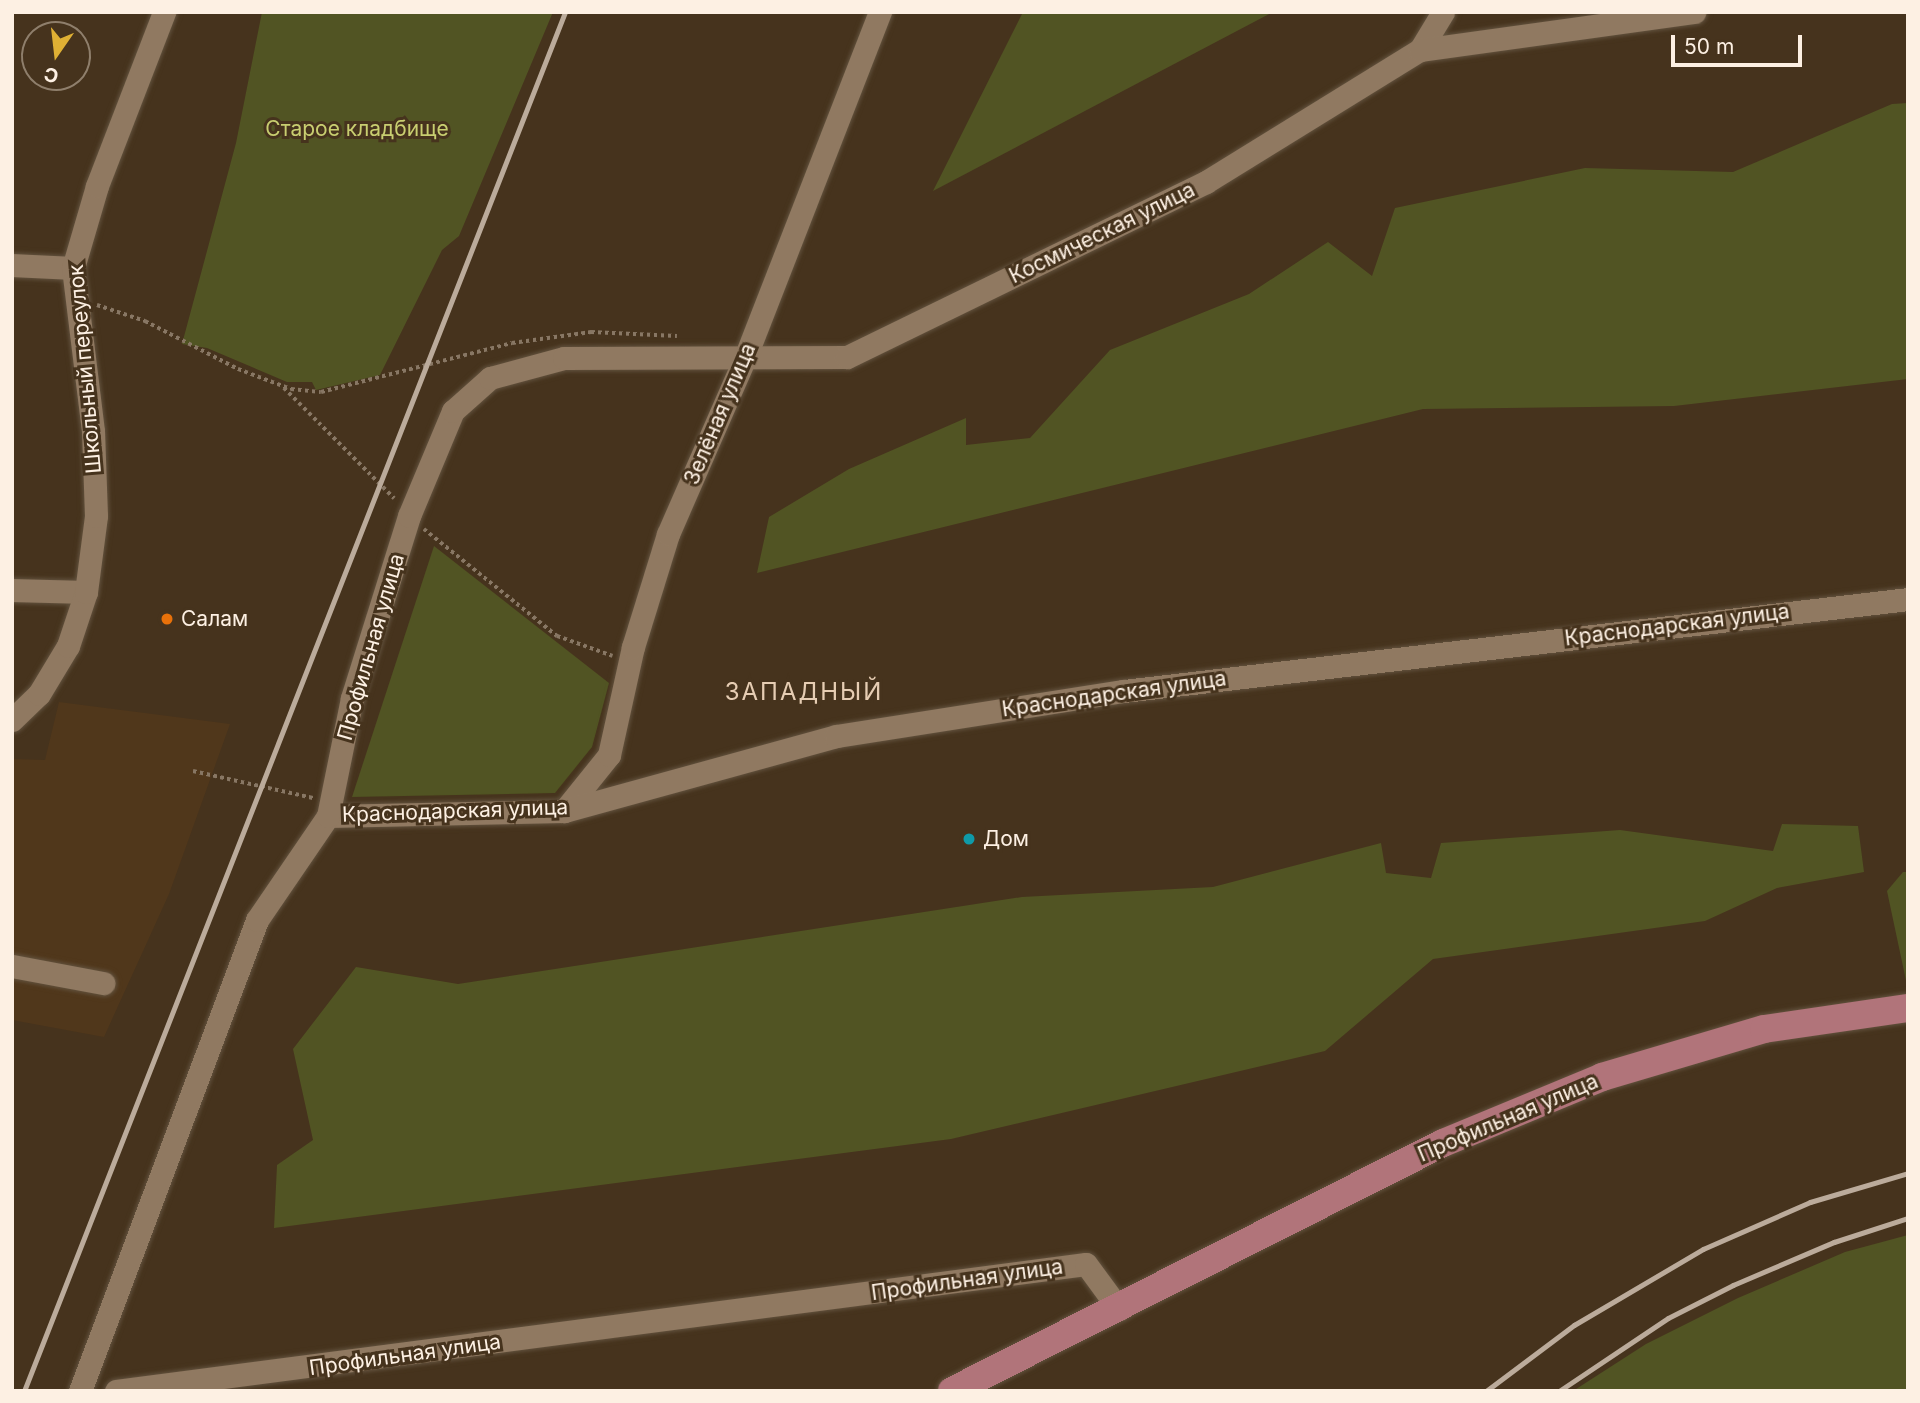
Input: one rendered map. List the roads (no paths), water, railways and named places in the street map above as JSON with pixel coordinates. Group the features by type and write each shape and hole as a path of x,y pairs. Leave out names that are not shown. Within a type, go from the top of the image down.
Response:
{"main road":[{"name":"Профильная улица","path":"1119,1309 1443,1143 1602,1077 1764,1029 1908,1008"},
{"path":"952,1391 1119,1309"}],"street":[{"name":"Школьный переулок","path":"12,720 39,694 68,646 86,592 96,516 93,431 73,268 97,186 164,12"},
{"name":"Зелёная улица","path":"564,811 608,755 630,662 668,534 745,358 880,12"},
{"path":"1420,50 1443,12"},
{"name":"Космическая улица","path":"490,378 564,358 847,357 1206,182 1420,50 1694,12"},
{"path":"12,265 73,268"},
{"name":"Профильная улица","path":"80,1391 257,920 330,809 352,698 409,516 453,411 490,378"},
{"path":"12,590 86,592"},
{"name":"Краснодарская улица","path":"330,809 564,811 836,736 1124,691 1908,599"},
{"path":"12,966 103,983"},
{"name":"Профильная улица","path":"116,1391 1086,1264 1119,1309"}],"railway":[{"path":"24,1391 565,12"},
{"path":"1486,1391 1574,1325 1703,1249 1810,1202 1908,1173"},
{"path":"1559,1391 1668,1318 1733,1285 1834,1242 1908,1218"}],"place":[{"name":"Салам","path":"167,619"},
{"name":"Дом","path":"969,839"}],"district":[{"name":"ЗАПАДНЫЙ","path":"804,692"}],"park label":[{"name":"Старое кладбище","path":"357,129"}]}
